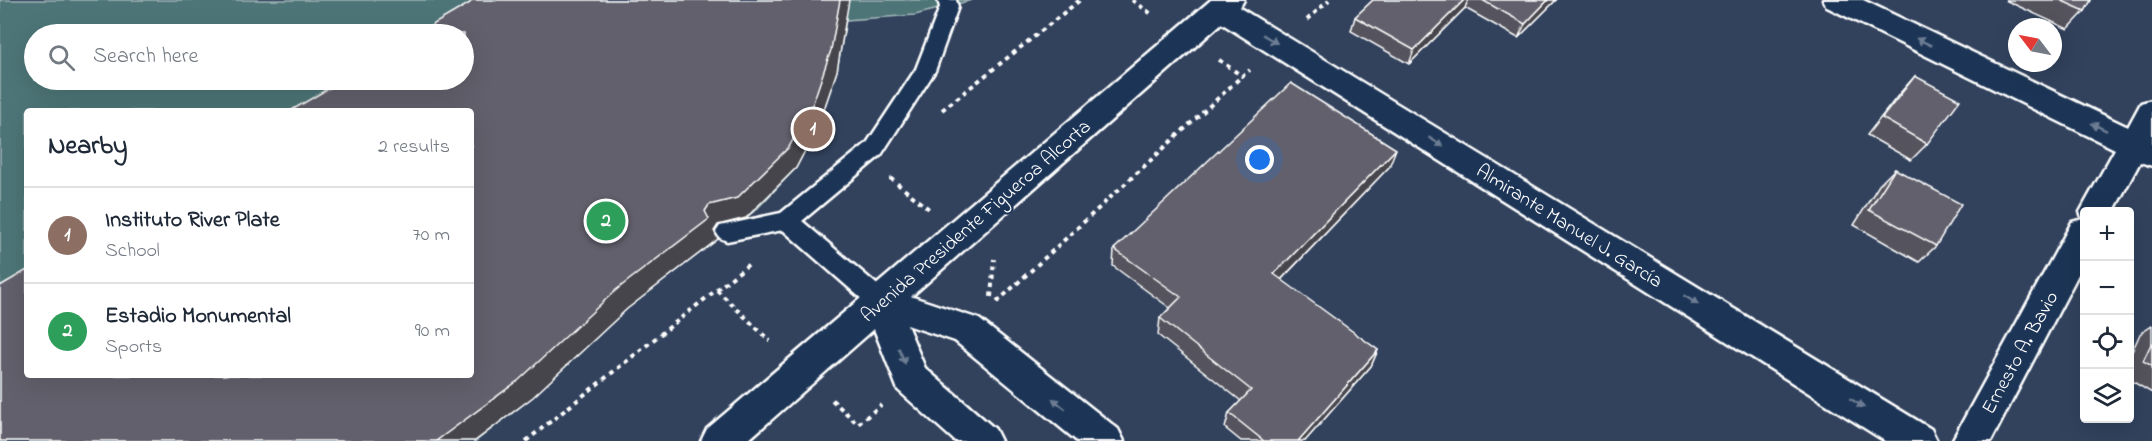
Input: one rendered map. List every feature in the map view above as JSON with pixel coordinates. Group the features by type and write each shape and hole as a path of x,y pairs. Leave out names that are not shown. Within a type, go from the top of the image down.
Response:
{"street":[{"path":"1837,0 2142,148"},
{"name":"Avenida Presidente Figueroa Alcorta","path":"720,441 1225,4"},
{"name":"Almirante Manuel J. García","path":"1225,4 1918,441"},
{"path":"2100,207 2142,148 2152,112"},
{"name":"Ernesto A. Bavio","path":"1971,441 2080,241"},
{"path":"880,301 911,379 982,441"},
{"path":"880,301 967,330 1105,441"}],"lane":[{"path":"727,232 787,221 874,149 925,71 949,7 946,0"},
{"path":"787,221 880,301"}],"path":[{"path":"990,308 1242,76"}],"green space":[{"path":"0,0 972,0 915,15 846,20 837,71 819,124 796,168 756,210 627,309 533,397 476,441 0,441"}],"building":[{"path":"472,0 840,0 831,50 813,103 789,147 737,198 709,205 705,211 709,219 616,290 519,380 436,441 0,441 0,286 24,272 24,378 474,378 474,108 295,108 326,90 474,90 474,24 434,24"},
{"path":"1373,0 1464,0 1414,50 1355,17"},
{"path":"1482,0 1548,0 1525,24"},
{"path":"2060,0 2091,0 2085,11"},
{"path":"1915,76 1960,100 1927,144 1882,118"},
{"path":"1291,83 1396,149 1274,274 1378,350 1298,441 1264,441 1229,413 1251,390 1160,318 1181,297 1114,249"},
{"path":"1895,169 1961,204 1936,246 1869,210"},
{"path":"2152,342 2152,366 2143,361"}],"place":[{"name":"Instituto River Plate","path":"813,129"},
{"name":"Estadio Monumental","path":"606,221"}]}
